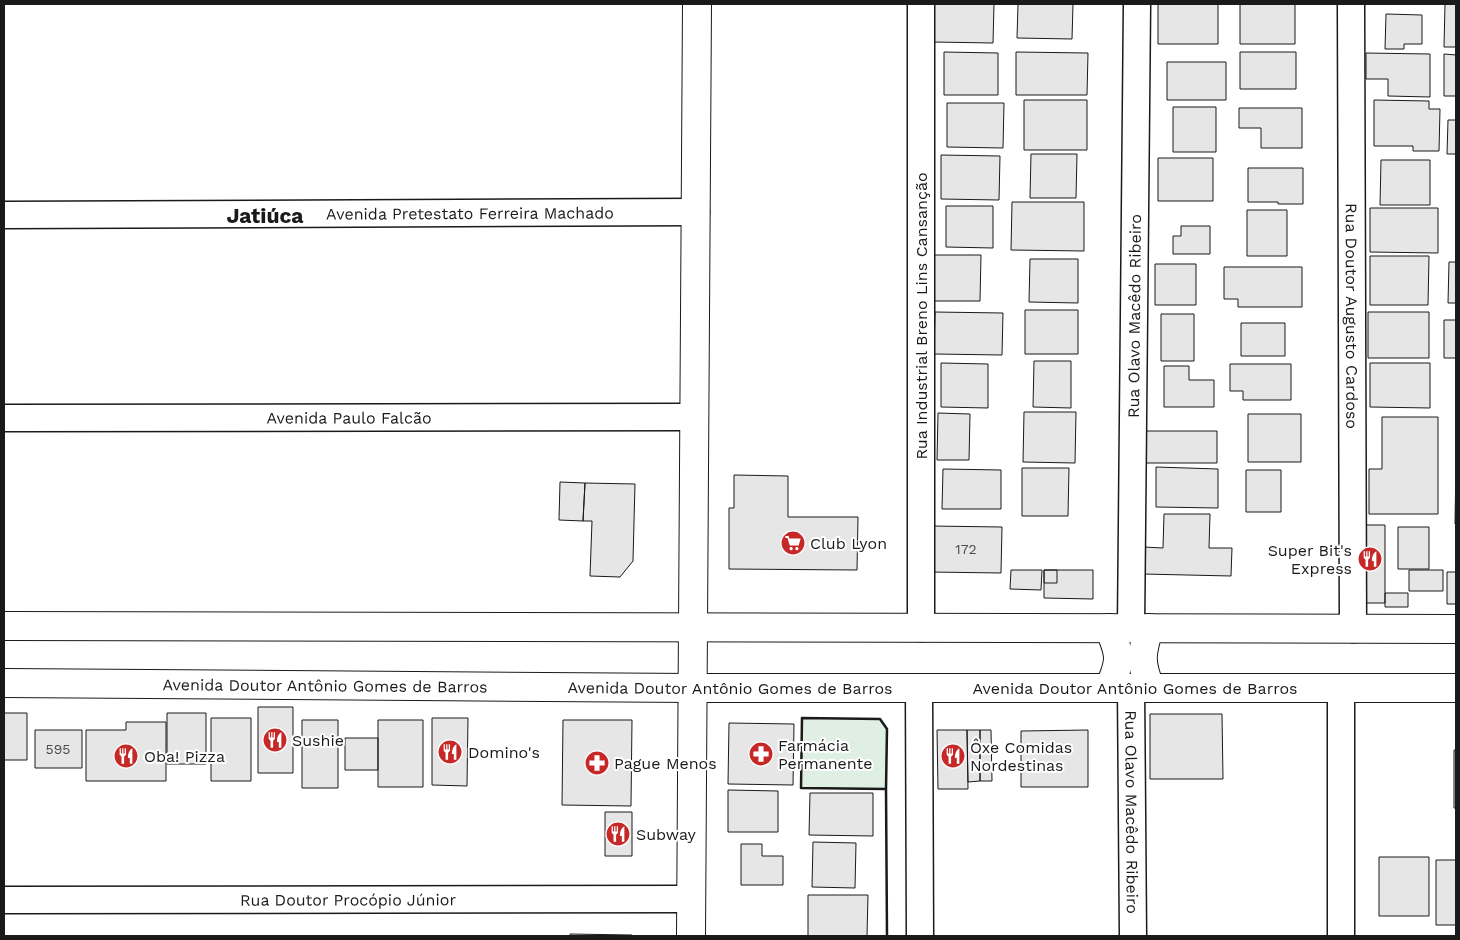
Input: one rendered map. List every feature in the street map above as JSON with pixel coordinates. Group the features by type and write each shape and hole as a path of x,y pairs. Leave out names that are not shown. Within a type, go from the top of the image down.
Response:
{"main road":[{"path":"691,936 698,4"},
{"path":"4,626 1456,629"},
{"path":"1130,628 1143,669 1130,688 1118,669 1119,659 1116,644 1130,628"},
{"name":"Avenida Doutor Antônio Gomes de Barros","path":"4,683 692,688 1456,688"}],"street":[{"name":"Rua Industrial Breno Lins Cansanção","path":"921,4 921,628"},
{"name":"Rua Olavo Macêdo Ribeiro","path":"1130,628 1138,4"},
{"name":"Rua Doutor Augusto Cardoso","path":"1351,4 1353,629"},
{"name":"Avenida Pretestato Ferreira Machado","path":"4,215 696,212"},
{"name":"Avenida Paulo Falcão","path":"4,418 694,417"},
{"path":"919,688 920,936"},
{"name":"Rua Olavo Macêdo Ribeiro","path":"1130,688 1133,936"},
{"path":"1341,688 1341,936"},
{"name":"Rua Doutor Procópio Júnior","path":"4,900 691,899"}],"green space":[{"path":"802,718 880,719 887,729 886,789 801,788"}],"building":[{"path":"933,4 994,4 993,43 933,42"},
{"path":"1018,4 1073,4 1072,39 1017,38"},
{"path":"1158,4 1218,4 1218,44 1158,44"},
{"path":"1240,4 1295,4 1295,44 1240,44"},
{"path":"1445,4 1456,4 1456,47 1444,47"},
{"path":"1386,14 1422,15 1422,44 1404,44 1404,49 1385,49"},
{"path":"944,52 998,53 998,95 944,95"},
{"path":"1016,52 1088,53 1087,95 1016,95"},
{"path":"1240,52 1296,52 1296,89 1240,89"},
{"path":"1366,53 1430,54 1430,97 1388,96 1388,79 1366,79"},
{"path":"1444,54 1456,55 1456,96 1444,96"},
{"path":"1167,62 1226,62 1226,100 1167,100"},
{"path":"1024,100 1087,100 1087,150 1024,150"},
{"path":"1374,100 1429,101 1429,109 1440,109 1439,151 1413,151 1413,146 1374,146"},
{"path":"947,103 1004,103 1003,148 947,147"},
{"path":"1173,107 1216,107 1216,152 1173,152"},
{"path":"1239,108 1302,108 1302,148 1261,148 1261,128 1239,128"},
{"path":"1448,120 1456,120 1456,154 1447,154"},
{"path":"1031,154 1077,154 1076,198 1030,198"},
{"path":"941,155 1000,156 999,200 941,199"},
{"path":"1158,158 1213,158 1213,201 1158,201"},
{"path":"1381,160 1430,160 1430,205 1380,205"},
{"path":"1248,168 1303,168 1303,204 1248,202"},
{"path":"1012,202 1084,202 1084,251 1011,250"},
{"path":"946,206 993,206 993,248 946,247"},
{"path":"1370,208 1438,208 1438,253 1370,252"},
{"path":"1247,210 1287,210 1287,256 1247,256"},
{"path":"1181,226 1210,226 1210,254 1173,254 1173,236 1181,236"},
{"path":"932,255 981,255 980,301 931,301"},
{"path":"1370,256 1429,256 1428,305 1370,305"},
{"path":"1030,259 1078,259 1078,303 1029,302"},
{"path":"1449,262 1456,262 1456,303 1448,303"},
{"path":"1155,264 1196,264 1196,305 1155,305"},
{"path":"1224,267 1302,267 1302,307 1238,307 1238,299 1224,299"},
{"path":"1025,310 1078,310 1078,354 1025,354"},
{"path":"935,312 1003,313 1002,355 934,354"},
{"path":"1368,312 1429,312 1429,358 1368,358"},
{"path":"1161,314 1194,314 1194,361 1161,361"},
{"path":"1444,320 1456,320 1456,358 1444,358"},
{"path":"1241,323 1285,323 1285,356 1241,356"},
{"path":"1034,361 1071,361 1071,408 1033,407"},
{"path":"941,363 988,364 988,408 941,407"},
{"path":"1370,363 1430,363 1430,408 1370,407"},
{"path":"1230,364 1291,364 1291,400 1243,400 1243,391 1230,391"},
{"path":"1164,366 1189,366 1189,380 1214,380 1214,407 1164,407"},
{"path":"1024,412 1076,412 1075,463 1023,462"},
{"path":"938,413 970,414 969,460 937,460"},
{"path":"1248,414 1301,414 1301,462 1248,462"},
{"path":"1382,417 1438,417 1438,514 1369,514 1369,469 1382,469"},
{"path":"1146,431 1217,431 1217,463 1146,463"},
{"path":"1456,464 1456,524 1455,524"},
{"path":"1156,467 1218,469 1218,508 1156,507"},
{"path":"1022,468 1069,468 1068,516 1022,516"},
{"path":"943,469 1001,470 1001,509 942,509"},
{"path":"1246,470 1281,470 1281,512 1246,512"},
{"name":"Club Lyon","path":"734,475 788,476 788,517 858,517 857,570 729,569 729,508 734,508"},
{"path":"560,482 585,483 583,521 559,520"},
{"path":"585,483 635,484 633,561 620,577 590,576 592,521 583,521"},
{"path":"1164,514 1210,514 1209,548 1232,548 1231,576 1143,574 1144,547 1163,548"},
{"name":"Super Bit's Express","path":"1355,525 1385,525 1385,603 1355,603"},
{"path":"931,526 1002,527 1001,573 930,572"},
{"path":"1398,527 1429,527 1429,569 1398,569"},
{"path":"1011,570 1042,570 1041,590 1010,589"},
{"path":"1044,570 1093,570 1093,599 1044,598"},
{"path":"1044,570 1057,570 1057,583 1044,583"},
{"path":"1409,570 1443,570 1443,591 1409,591"},
{"path":"1447,572 1456,572 1456,604 1447,604"},
{"path":"1385,593 1408,593 1408,607 1385,607"},
{"name":"Sushie","path":"258,707 293,707 293,773 258,773"},
{"path":"4,713 27,713 27,760 4,760"},
{"path":"167,713 206,713 206,764 167,764"},
{"path":"1150,714 1222,714 1223,779 1150,779"},
{"path":"211,718 251,718 251,781 211,781"},
{"name":"Domino's","path":"432,718 468,718 467,786 432,785"},
{"path":"302,720 338,720 338,788 302,788"},
{"path":"378,720 423,720 423,787 378,787"},
{"name":"Pague Menos","path":"563,720 632,720 631,806 562,805"},
{"name":"Oba! Pizza","path":"126,722 166,722 166,781 86,781 86,730 126,730"},
{"name":"Farmácia Permanente","path":"729,723 794,724 793,785 728,784"},
{"path":"35,730 82,730 82,768 35,768"},
{"name":"Ôxe Comidas Nordestinas","path":"937,730 967,730 968,789 938,789"},
{"path":"967,730 980,730 980,781 968,782"},
{"path":"980,730 991,730 992,781 980,781"},
{"path":"1088,730 1088,787 1021,787 1021,731"},
{"path":"345,738 378,738 378,770 345,770"},
{"path":"1454,750 1456,750 1456,808 1454,808"},
{"path":"728,790 778,791 778,832 728,832"},
{"path":"810,793 873,793 873,836 809,835"},
{"name":"Subway","path":"605,812 632,812 632,856 605,856"},
{"path":"813,842 856,843 855,888 812,887"},
{"path":"741,844 762,844 762,856 783,856 783,885 741,885"},
{"path":"1379,857 1429,857 1429,916 1379,916"},
{"path":"1436,860 1456,860 1456,925 1436,925"},
{"path":"808,895 868,895 867,936 808,936"},
{"path":"570,934 632,935 632,936 570,936"}],"wall":[{"path":"802,718 880,719 887,729 886,789 801,788 802,718"},
{"path":"886,789 887,936"}],"place":[{"name":"Club Lyon","path":"793,543"},
{"name":"Super Bit's Express","path":"1370,559"},
{"name":"Sushie","path":"275,740"},
{"name":"Domino's","path":"450,752"},
{"name":"Farmácia Permanente","path":"761,754"},
{"name":"Oba! Pizza","path":"126,756"},
{"name":"Ôxe Comidas Nordestinas","path":"953,756"},
{"name":"Pague Menos","path":"597,763"},
{"name":"Subway","path":"618,834"}],"district":[{"name":"Jatiúca","path":"265,215"}]}
